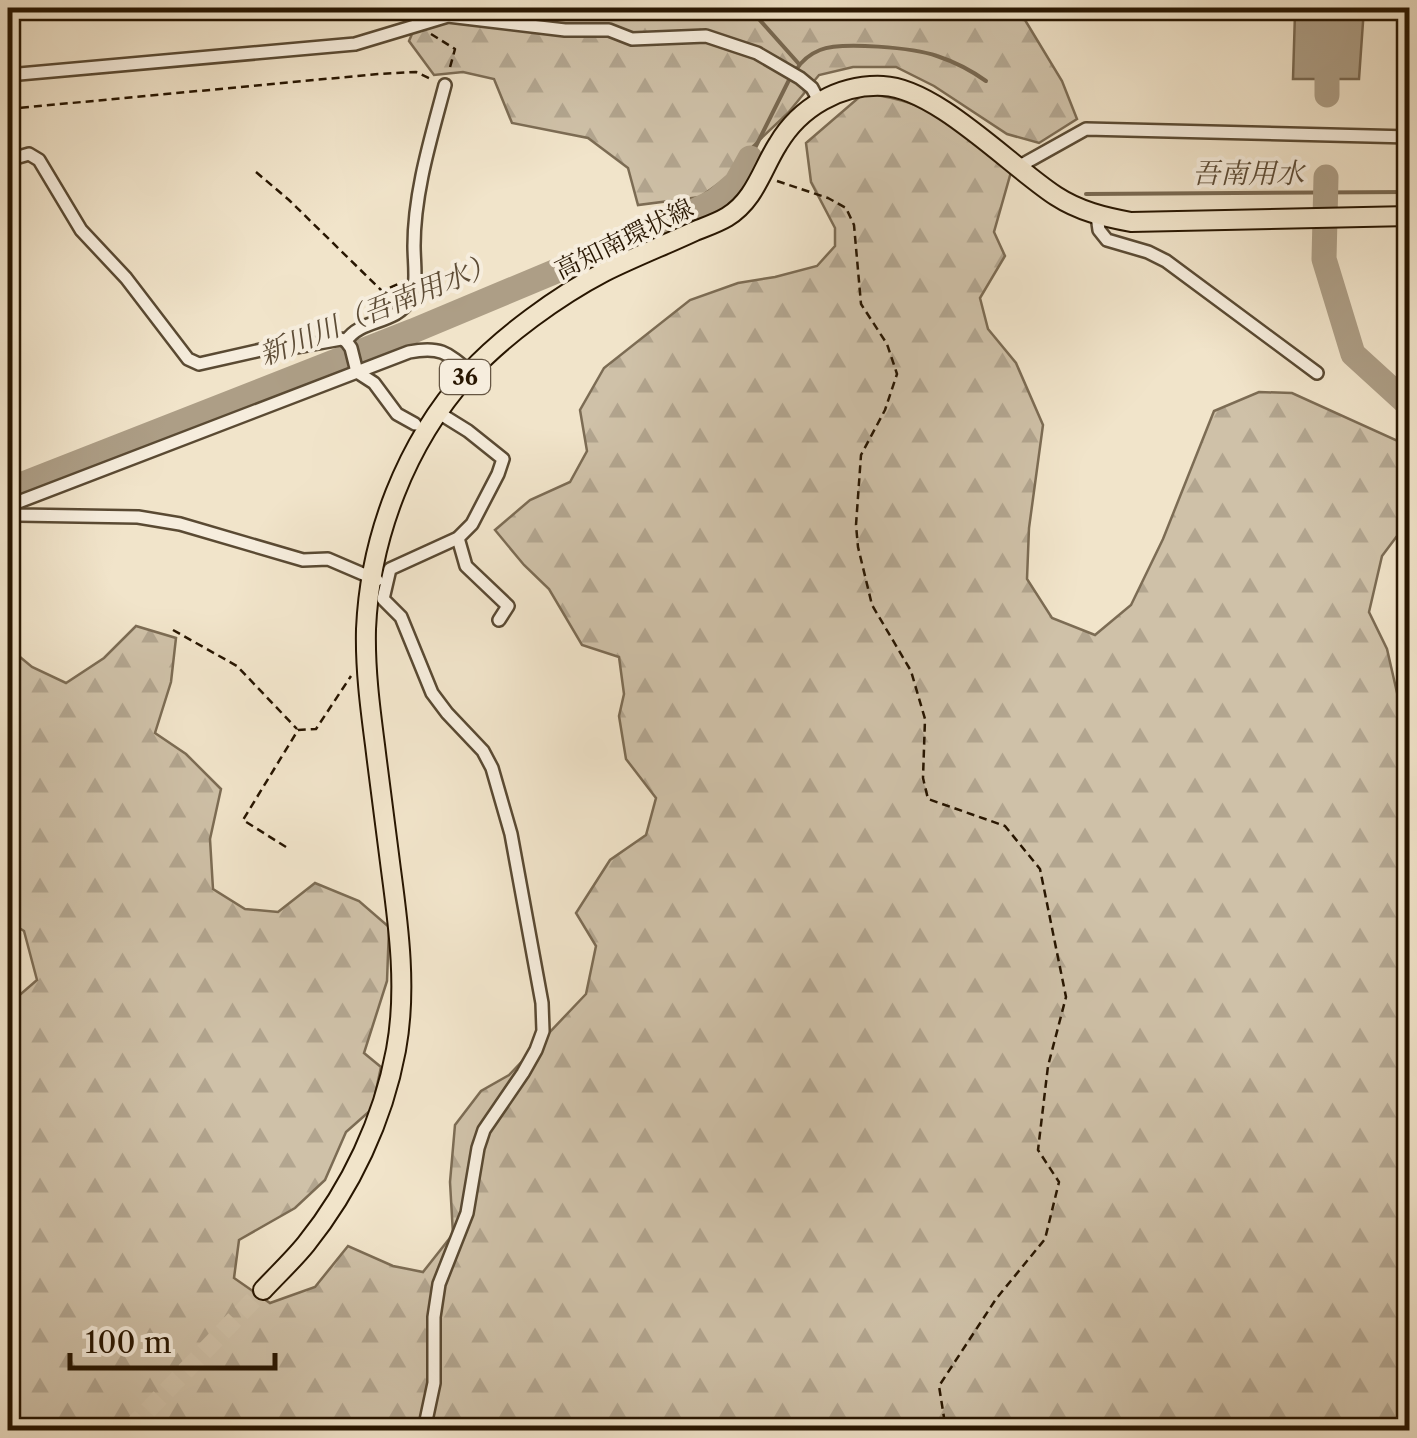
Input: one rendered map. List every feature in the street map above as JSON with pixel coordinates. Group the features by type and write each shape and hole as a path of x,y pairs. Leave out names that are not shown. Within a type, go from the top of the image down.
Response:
{"main road":[{"name":"高知南環状線","path":"263,1290 305,1246 364,1152 383,1101 396,1048 402,985 398,928 369,694 366,631 378,580 380,538 394,497 415,449 470,372 522,326 604,272 728,216 753,192 778,142 798,117 819,101 853,88 886,86 918,94 1058,197 1097,216 1132,222 1410,216"}],"street":[{"path":"8,75 355,44 448,16 565,30 609,30 632,39 706,36 757,53 800,78 819,101"},
{"path":"415,424 396,414 374,383 356,367 349,344 352,332 395,316 412,296 416,211 445,86"},
{"path":"1018,167 1086,129 1410,136"},
{"path":"8,160 29,154 39,160 82,230 126,278 188,360 199,364 274,346 286,348 342,339 349,344"},
{"path":"1097,216 1099,230 1108,240 1166,261 1317,373"},
{"path":"8,507 356,367 431,348 450,355 470,372"},
{"path":"378,580 390,569 458,538 472,524 498,474 503,460 439,413"},
{"path":"8,507 19,515 138,517 180,524 303,560 328,559 378,580"},
{"path":"458,538 466,566 508,606 499,620"},
{"path":"378,580 383,599 401,617 432,694 483,751 492,768 511,834 542,1003 543,1031 536,1050 484,1130 466,1213 439,1284 434,1317 434,1383 424,1430"}],"path":[{"path":"8,109 416,72 445,86 456,49 417,25"},
{"path":"256,172 382,291 414,278"},
{"path":"761,177 828,198 846,208 854,225 862,304 888,344 897,374 885,410 861,455 856,525 872,606 910,671 925,719 923,778 928,799 1005,826 1040,869 1066,997 1048,1066 1038,1150 1059,1182 1046,1239 996,1299 940,1386 946,1430"},
{"path":"173,630 237,666 298,730 316,729 352,674"},
{"path":"286,847 243,820 298,730"}],"green space":[{"path":"423,8 908,9 1025,20 1062,81 1077,119 1039,143 1007,134 934,86 896,67 853,67 819,75 732,174 700,197 638,205 628,168 588,138 512,123 494,79 463,72 434,75 409,41"},
{"path":"864,93 907,102 938,115 1011,172 994,232 1005,256 980,298 988,329 1016,363 1043,425 1029,528 1027,579 1052,618 1095,635 1131,605 1163,539 1214,411 1259,392 1292,393 1409,446 1409,520 1382,556 1369,612 1387,649 1398,697 1410,705 1409,1430 8,1430 8,1005 37,980 24,931 8,921 8,647 32,667 66,683 104,658 136,626 176,638 171,682 155,733 186,754 221,789 210,839 213,889 245,909 278,912 315,883 359,901 389,927 387,981 364,1053 381,1067 372,1109 346,1132 325,1180 295,1208 239,1240 234,1278 270,1303 315,1287 348,1246 393,1266 423,1272 453,1234 450,1182 455,1125 481,1091 509,1075 586,994 596,946 576,913 610,860 646,835 656,798 626,759 619,716 624,694 619,657 582,645 549,589 495,530 530,500 570,482 587,451 580,410 604,368 690,300 738,283 817,266 835,246 835,228 811,182 806,143"}],"shaded area":[{"path":"1289,8 1364,8 1359,79 1293,79 1295,13"}],"waterway":[{"path":"749,8 799,64"},
{"path":"1327,8 1327,95"},
{"path":"796,70 806,59 830,47 878,47 937,56 986,81"},
{"path":"750,158 789,80"},
{"name":"新川川（吾南用水）","path":"8,490 413,331 664,226 715,201 736,183 750,158"},
{"path":"1326,177 1324,259 1353,354 1410,406"},
{"name":"吾南用水","path":"1086,194 1410,192"}],"tunnel":[{"path":"129,1430 263,1290"}]}
